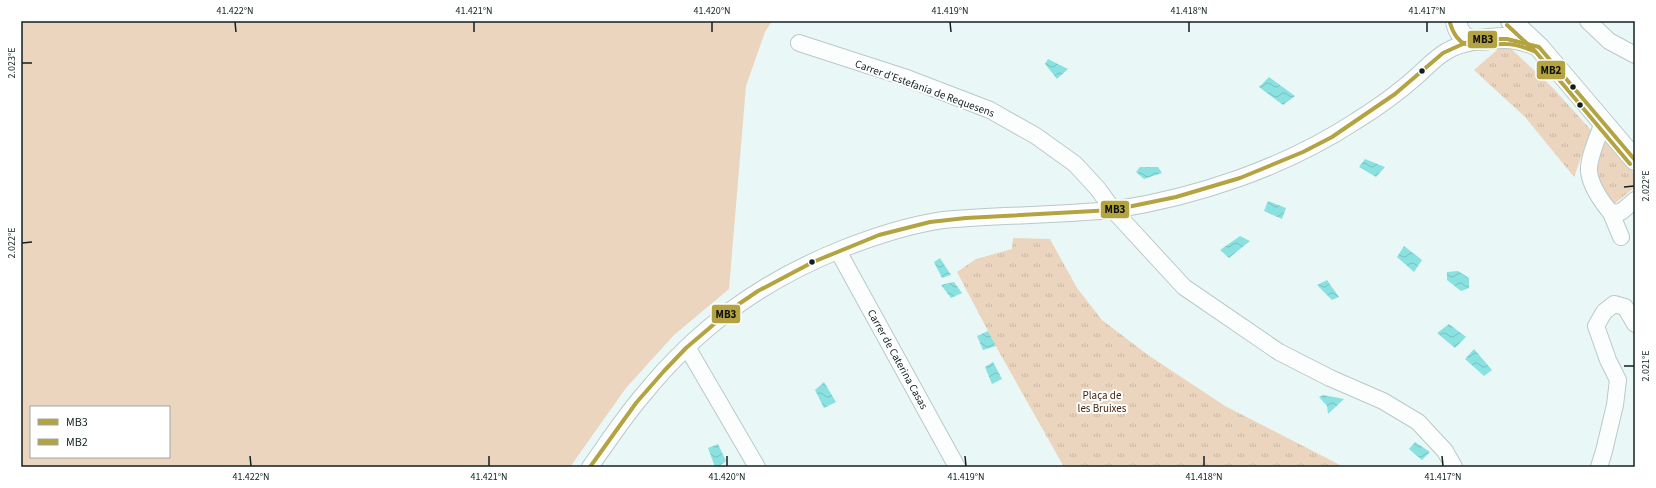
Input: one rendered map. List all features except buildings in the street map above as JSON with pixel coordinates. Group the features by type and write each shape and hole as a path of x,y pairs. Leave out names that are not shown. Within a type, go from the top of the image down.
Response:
{"main road":[{"path":"1481,40 1494,32 1497,21"},
{"path":"1511,21 1539,47 1635,160"},
{"path":"1456,22 1457,28 1466,38 1481,40 1505,38 1517,39 1539,47"}],"street":[{"path":"1588,21 1609,42 1635,55"},
{"path":"1446,51 1456,22"},
{"path":"590,467 642,395 687,347 721,317 780,278 810,262 890,232 943,220 1113,210 1141,206 1208,188 1294,156 1323,142 1357,121 1416,78 1446,51 1481,40"},
{"name":"Carrer d'Estefania de Requesens","path":"799,43 904,77 990,110 1036,136 1075,164 1098,189 1113,210 1184,287 1279,352 1330,378 1383,401 1418,422 1445,451 1454,467"},
{"path":"1603,122 1589,171 1598,194 1611,213 1621,237"},
{"path":"1611,213 1621,212 1635,200"},
{"name":"Carrer de Caterina Casas","path":"838,251 957,467"},
{"path":"1599,467 1615,405 1618,380 1608,360 1596,326 1604,312 1614,304 1625,307 1635,324"},
{"path":"687,347 757,467"}],"green space":[{"path":"21,21 772,21 765,32 746,86 729,289 674,335 626,388 570,467 21,467"},
{"path":"1505,43 1552,87 1591,130 1574,177 1525,117 1474,70"},
{"path":"1608,139 1635,175 1635,187 1613,205 1591,171 1594,154"},
{"name":"Plaça de les Bruixes","path":"1013,238 1050,239 1077,288 1102,320 1148,355 1225,406 1344,467 1064,467 998,350 957,272 976,259 1012,249"}],"water":[{"path":"1048,59 1068,69 1057,79 1045,64"},
{"path":"1269,77 1295,96 1283,105 1259,87"},
{"path":"1365,159 1385,167 1376,177 1359,167"},
{"path":"1140,167 1158,167 1162,173 1144,179 1136,172"},
{"path":"1268,201 1286,208 1282,219 1264,211"},
{"path":"1240,236 1250,241 1229,258 1220,250"},
{"path":"1404,246 1422,260 1414,272 1397,257"},
{"path":"940,258 951,275 942,278 934,262"},
{"path":"1458,271 1469,278 1469,288 1461,291 1447,280 1447,272"},
{"path":"1327,280 1339,297 1332,300 1317,285"},
{"path":"954,282 962,293 951,298 941,285"},
{"path":"1449,324 1466,337 1455,348 1437,333"},
{"path":"988,331 996,346 983,350 977,336"},
{"path":"1474,349 1492,370 1484,376 1465,359"},
{"path":"993,362 1002,379 992,384 985,367"},
{"path":"824,382 836,402 824,408 815,390"},
{"path":"1323,395 1344,399 1328,414 1327,406 1319,397"},
{"path":"1415,442 1430,452 1422,460 1409,449"},
{"path":"718,444 726,461 718,467 715,467 708,448"}],"transit line":[{"name":"MB2","path":"1450,23 1454,33 1459,40 1465,44 1472,46 1510,44 1522,46 1536,52"},
{"name":"MB2","path":"1507,25 1535,51 1630,164"},
{"name":"MB3","path":"590,467 636,403 686,348 733,308 758,291 813,262 879,235 930,222 966,218 1113,210 1176,197 1240,178 1303,152 1332,137 1395,94 1443,53 1465,43 1486,39 1507,39 1539,47 1635,160"}]}
